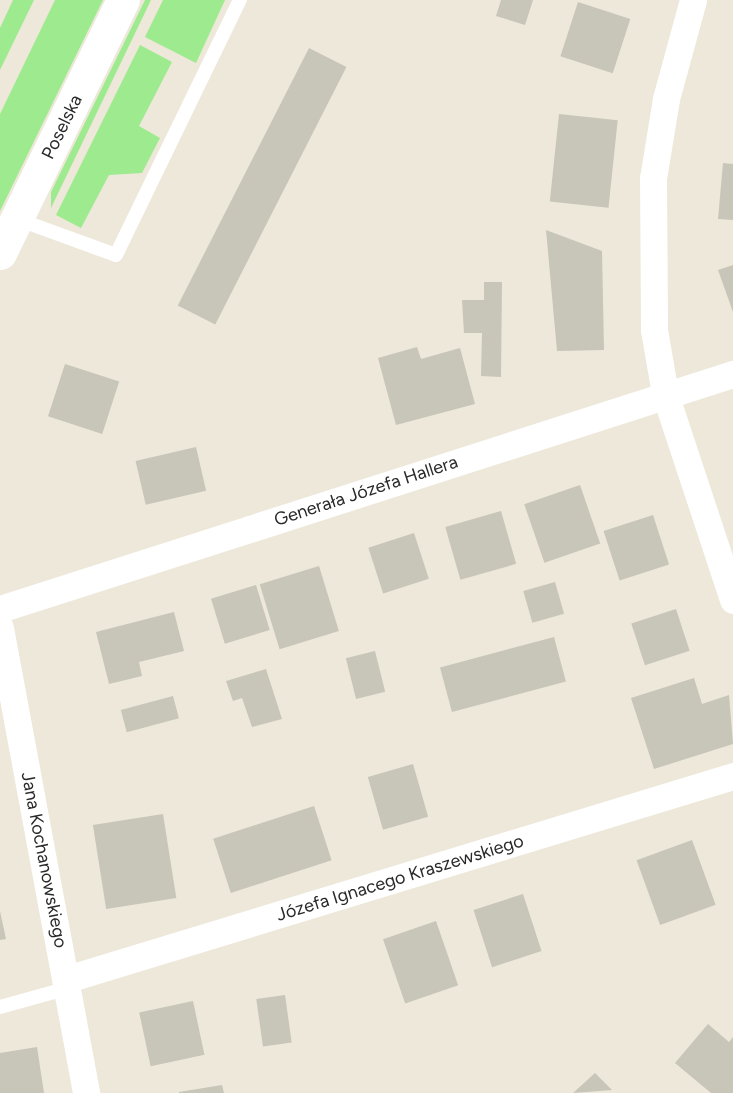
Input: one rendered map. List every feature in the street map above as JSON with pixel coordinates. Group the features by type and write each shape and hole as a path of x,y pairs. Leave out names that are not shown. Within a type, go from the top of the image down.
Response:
{"street":[{"name":"Poselska","path":"0,253 123,0"},
{"path":"693,0 666,99 653,178 654,330 665,394 733,600"},
{"name":"Generała Józefa Hallera","path":"0,609 733,374"},
{"name":"Jana Kochanowskiego","path":"0,628 68,984 86,1093"},
{"name":"Józefa Ignacego Kraszewskiego","path":"68,984 733,776"}],"lane":[{"path":"17,219 116,255 240,0"},
{"path":"0,1007 68,984"}],"green space":[{"path":"13,0 34,0 0,70 0,28"},
{"path":"55,0 103,0 0,211 0,114"},
{"path":"145,0 151,0 51,208 51,192"},
{"path":"163,0 225,0 196,63 145,37"},
{"path":"140,45 172,62 139,126 160,138 142,173 109,175 81,228 56,215"}],"building":[{"path":"501,0 533,0 525,25 496,16"},
{"path":"578,2 630,19 613,73 560,56"},
{"path":"309,48 346,67 215,325 178,306"},
{"path":"559,114 618,120 608,208 550,202"},
{"path":"723,163 733,164 733,220 718,219"},
{"path":"546,230 602,251 604,350 557,351"},
{"path":"733,265 733,312 718,270"},
{"path":"484,282 502,282 501,377 481,376 482,333 464,333 462,300 484,300"},
{"path":"417,347 421,359 460,348 475,404 396,425 378,358"},
{"path":"65,364 119,382 102,434 48,416"},
{"path":"196,447 206,491 146,505 136,461"},
{"path":"580,485 600,544 544,563 524,504"},
{"path":"501,511 516,564 460,580 445,527"},
{"path":"653,515 669,564 620,581 604,531"},
{"path":"414,533 429,579 383,593 368,548"},
{"path":"319,566 339,631 280,649 260,584"},
{"path":"555,582 564,614 532,623 523,591"},
{"path":"256,585 270,630 225,644 211,599"},
{"path":"676,609 690,651 645,665 631,624"},
{"path":"174,612 184,651 139,662 142,676 109,684 96,632"},
{"path":"554,637 566,681 452,712 440,668"},
{"path":"375,651 385,692 356,699 346,658"},
{"path":"266,669 282,719 252,727 242,698 233,701 226,681"},
{"path":"694,678 702,704 729,695 733,744 654,769 631,698"},
{"path":"173,696 179,718 127,732 121,710"},
{"path":"413,764 428,817 383,830 368,777"},
{"path":"314,806 332,860 231,893 213,839"},
{"path":"163,814 176,898 106,909 93,825"},
{"path":"692,840 716,905 660,925 637,860"},
{"path":"523,894 542,951 492,967 474,910"},
{"path":"0,911 6,939 0,940"},
{"path":"436,921 458,985 405,1004 383,939"},
{"path":"285,995 292,1043 263,1047 256,999"},
{"path":"193,1001 204,1055 151,1066 139,1012"},
{"path":"708,1024 729,1042 733,1037 733,1093 711,1093 675,1063"},
{"path":"37,1047 44,1093 0,1093 0,1053"},
{"path":"595,1073 612,1090 573,1093"},
{"path":"222,1085 224,1093 179,1093 179,1092"}]}
